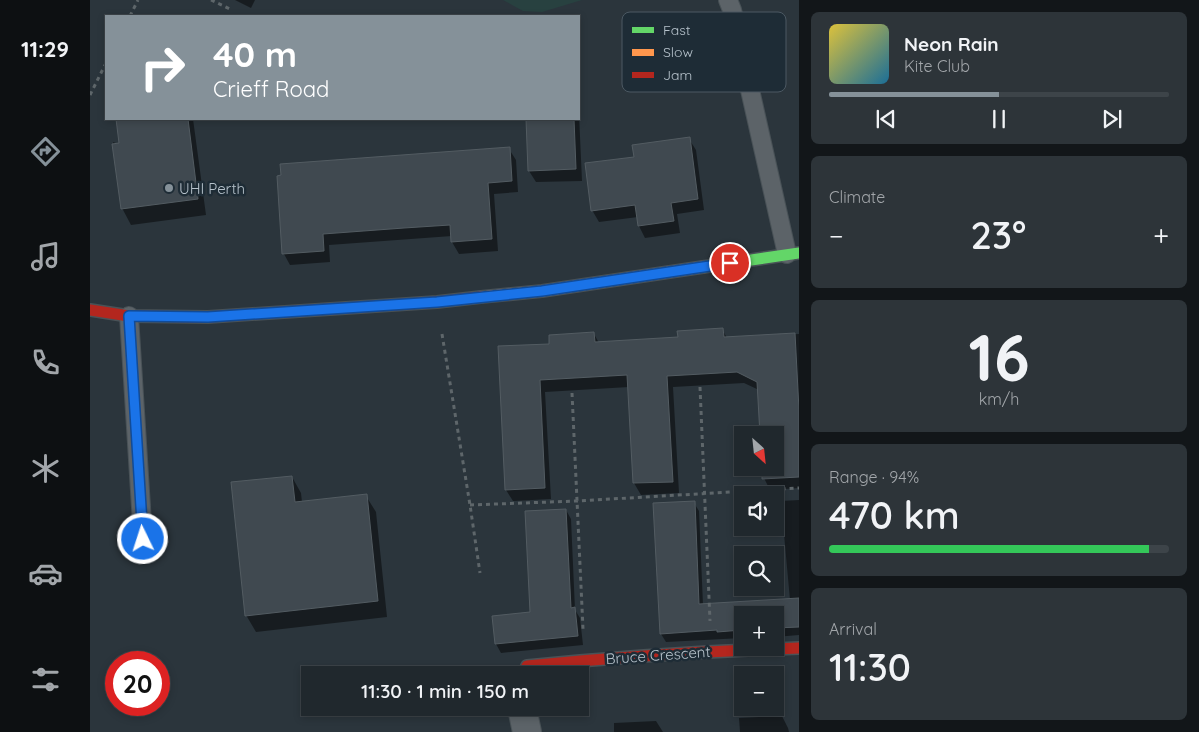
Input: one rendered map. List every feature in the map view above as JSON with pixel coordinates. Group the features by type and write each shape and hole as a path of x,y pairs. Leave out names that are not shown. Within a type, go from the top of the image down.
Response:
{"main road":[{"path":"90,310 129,316 208,317 437,302 542,291 793,253"},
{"name":"Bruce Crescent","path":"527,666 711,651 799,648"}],"street":[{"path":"524,716 527,732"}],"lane":[{"path":"728,0 733,12"},
{"path":"753,92 793,253"},
{"path":"129,316 143,539"}],"path":[{"path":"130,15 138,0"},
{"path":"211,0 232,10"},
{"path":"90,95 105,65"},
{"path":"437,302 480,573"},
{"path":"700,387 711,651"},
{"path":"572,393 584,660"},
{"path":"470,505 577,501 704,492 799,488"}],"green space":[{"path":"503,0 582,0 542,12 523,11"}],"building":[{"path":"116,120 188,120 198,199 121,209 112,144 119,143"},
{"path":"526,120 574,120 576,169 528,171"},
{"path":"690,137 698,199 671,203 674,221 638,226 635,205 591,211 585,163 634,157 632,145"},
{"path":"510,147 512,181 488,183 492,239 451,242 450,225 404,228 323,234 324,251 282,254 277,176 281,175 280,164"},
{"path":"723,328 724,337 795,333 799,410 799,477 762,479 762,476 784,476 784,426 759,426 757,382 737,372 667,376 673,482 633,483 627,375 540,380 545,488 505,490 498,346 549,344 549,335 594,332 595,342 678,337 677,331"},
{"path":"292,476 295,502 367,494 378,601 245,616 231,482"},
{"path":"695,501 699,604 799,598 799,627 784,628 784,606 734,606 734,631 660,634 653,503"},
{"path":"566,509 571,608 575,607 578,636 495,644 492,616 530,612 525,511"}],"traffic: fast":[{"path":"703,267 799,253"}],"traffic: slow":[{"path":"481,297 542,291 703,267"}],"traffic: jam":[{"path":"90,310 129,316 208,317 437,302 481,297"},
{"path":"527,666 663,655 799,648"}],"place":[{"name":"UHI Perth","path":"169,188"}],"route":[{"path":"143,539 129,316 208,317 437,302 542,291 730,263"}]}
